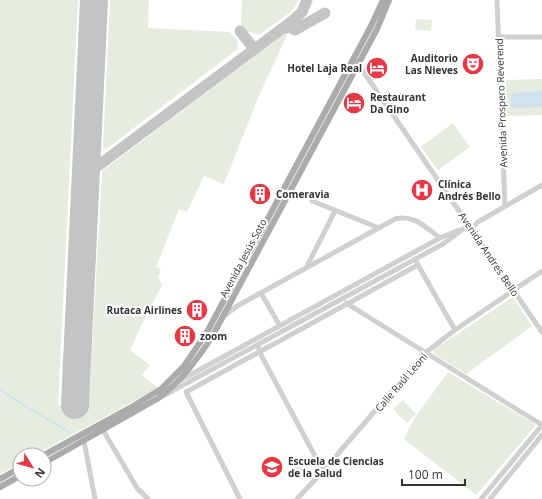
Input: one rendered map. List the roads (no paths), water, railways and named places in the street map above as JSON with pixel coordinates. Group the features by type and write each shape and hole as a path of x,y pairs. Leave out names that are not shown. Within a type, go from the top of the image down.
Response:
{"main road":[{"name":"Avenida Jesús Soto","path":"52,451 130,408 161,388 184,366 204,337 371,26 383,0"},
{"name":"Avenida Jesús Soto","path":"52,459 157,399 177,383 200,354 222,318 377,29 389,0"},
{"path":"0,479 12,472"},
{"path":"0,487 12,480"}],"street":[{"name":"Avenida Prospero Reverend","path":"497,0 505,206"},
{"path":"498,37 542,36"},
{"name":"Avenida Andres Bello","path":"354,58 542,332"},
{"path":"161,388 177,383 440,238 478,222 542,185"},
{"path":"312,201 379,228"},
{"path":"306,268 335,211"},
{"path":"222,318 237,306 395,219 404,217 411,218 440,238"},
{"path":"157,399 175,391 443,244 469,226"},
{"path":"415,259 455,330"},
{"path":"240,499 186,392 260,353 418,265"},
{"name":"Calle Raúl Leoni","path":"297,499 425,353 455,330 542,271"},
{"path":"261,293 280,326"},
{"path":"342,299 425,353 542,425 481,499"},
{"path":"258,346 260,353 323,471"},
{"path":"103,430 137,488 148,499"},
{"path":"490,499 542,436"},
{"path":"84,441 95,499"}],"water":[{"path":"542,91 542,107 511,108 511,93"}],"waterway":[{"path":"0,390 71,433"}],"place":[{"name":"Auditorio Las Nieves","path":"473,64"},
{"name":"Hotel Laja Real","path":"377,68"},
{"name":"Restaurant Da Gino","path":"354,103"},
{"name":"Clínica Andrés Bello","path":"422,190"},
{"name":"Comeravia","path":"260,194"},
{"name":"Rutaca Airlines","path":"197,310"},
{"name":"zoom","path":"185,336"},
{"name":"Escuela de Ciencias de la Salud","path":"272,467"}]}
